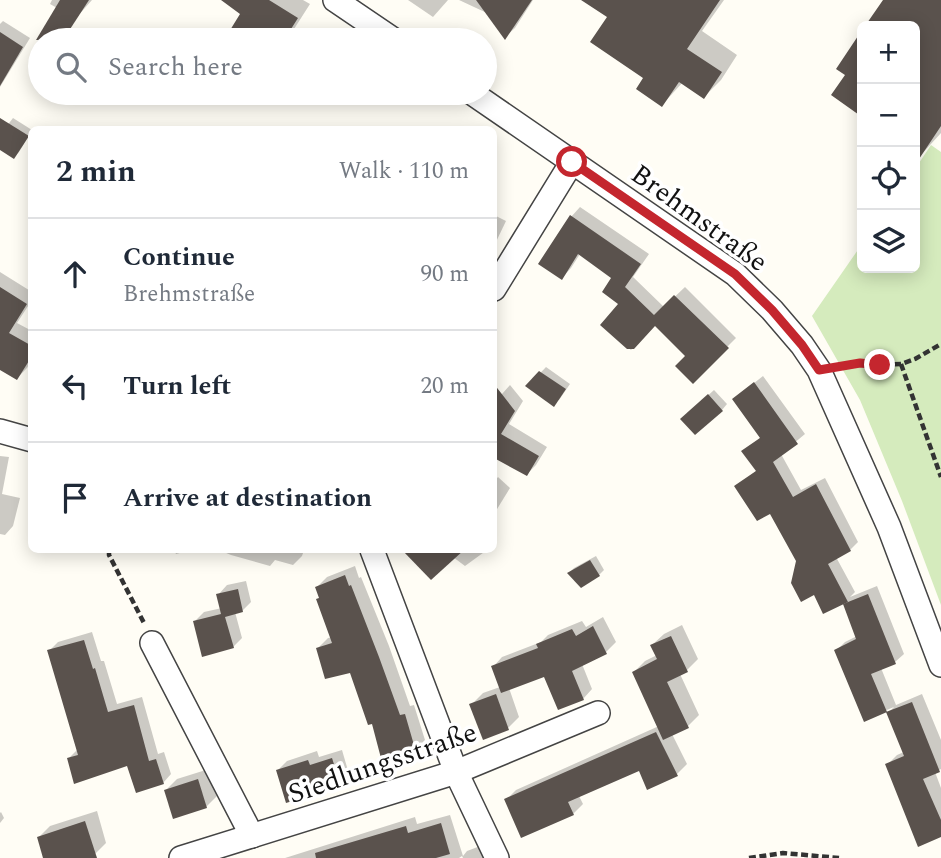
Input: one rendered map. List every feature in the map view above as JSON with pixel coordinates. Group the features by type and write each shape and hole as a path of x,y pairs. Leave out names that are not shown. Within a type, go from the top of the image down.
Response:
{"street":[{"path":"335,0 376,28"},
{"name":"Brehmstraße","path":"489,105 735,274 772,310 802,345 819,370 889,527 941,665"},
{"path":"497,284 572,162"},
{"path":"0,431 28,439"},
{"path":"373,553 456,772 496,858"},
{"path":"152,643 252,836"},
{"name":"Siedlungsstraße","path":"181,858 456,772 598,713"}],"path":[{"path":"819,370 860,363 901,364 941,344"},
{"path":"901,364 941,477"},
{"path":"109,553 152,643"},
{"path":"749,858 783,853 839,858"}],"green space":[{"path":"931,145 941,152 941,605 860,400 812,316 857,251 857,273 920,273 920,162"}],"building":[{"path":"60,0 89,0 71,28 43,28"},
{"path":"221,0 269,0 298,18 292,28 231,28 240,14"},
{"path":"476,0 532,0 505,40"},
{"path":"581,0 720,0 687,49 722,72 704,99 679,82 662,107 636,89 643,78 590,42 607,17"},
{"path":"883,0 941,0 941,126 920,158 920,21 868,21"},
{"path":"0,32 23,47 0,86"},
{"path":"857,38 857,113 831,95 845,75 836,69"},
{"path":"0,118 28,138 14,159 0,150"},
{"path":"570,215 641,264 625,287 654,315 674,295 729,348 693,384 675,366 685,356 655,326 634,349 627,349 600,325 618,304 602,292 611,278 578,254 562,280 538,264"},
{"path":"0,287 27,304 9,333 28,344 28,362 17,380 0,370"},
{"path":"539,371 566,389 554,407 525,386"},
{"path":"754,382 798,444 773,462 793,497 816,484 851,551 828,564 848,602 823,614 814,595 801,602 791,583 796,561 770,514 757,521 734,486 756,471 741,451 760,438 732,399"},
{"path":"497,388 515,411 501,434 539,456 527,476 497,460"},
{"path":"708,394 723,411 695,435 680,419"},
{"path":"405,553 461,553 431,580"},
{"path":"590,560 600,576 581,588 567,573"},
{"path":"345,575 400,715 405,714 416,752 382,762 372,724 368,725 350,673 325,679 316,648 332,643 316,599 319,598 315,587"},
{"path":"238,589 243,612 225,617 234,648 202,657 193,621 221,614 216,594"},
{"path":"868,594 896,664 871,674 887,712 864,722 834,650 856,639 843,604"},
{"path":"593,626 607,654 572,671 584,700 558,710 544,677 501,693 491,666 538,648 536,644 572,629 576,636"},
{"path":"671,636 688,672 667,682 689,728 663,740 632,672 657,659 650,645"},
{"path":"84,640 108,712 134,705 149,761 156,759 164,784 136,793 127,766 74,784 67,758 78,755 47,650"},
{"path":"496,694 509,730 483,740 469,704"},
{"path":"912,702 940,772 923,779 941,820 941,837 918,847 885,764 904,756 886,712"},
{"path":"656,732 678,776 647,790 639,771 568,802 574,815 521,838 504,799"},
{"path":"332,758 341,786 286,803 276,770 308,760 310,765"},
{"path":"198,779 207,808 173,819 164,790"},
{"path":"85,821 97,858 43,858 37,837"},
{"path":"441,823 450,854 436,858 316,858 315,853 406,826 408,833"}],"route":[{"path":"572,162 735,274 772,310 819,370 860,363 880,365"}]}
